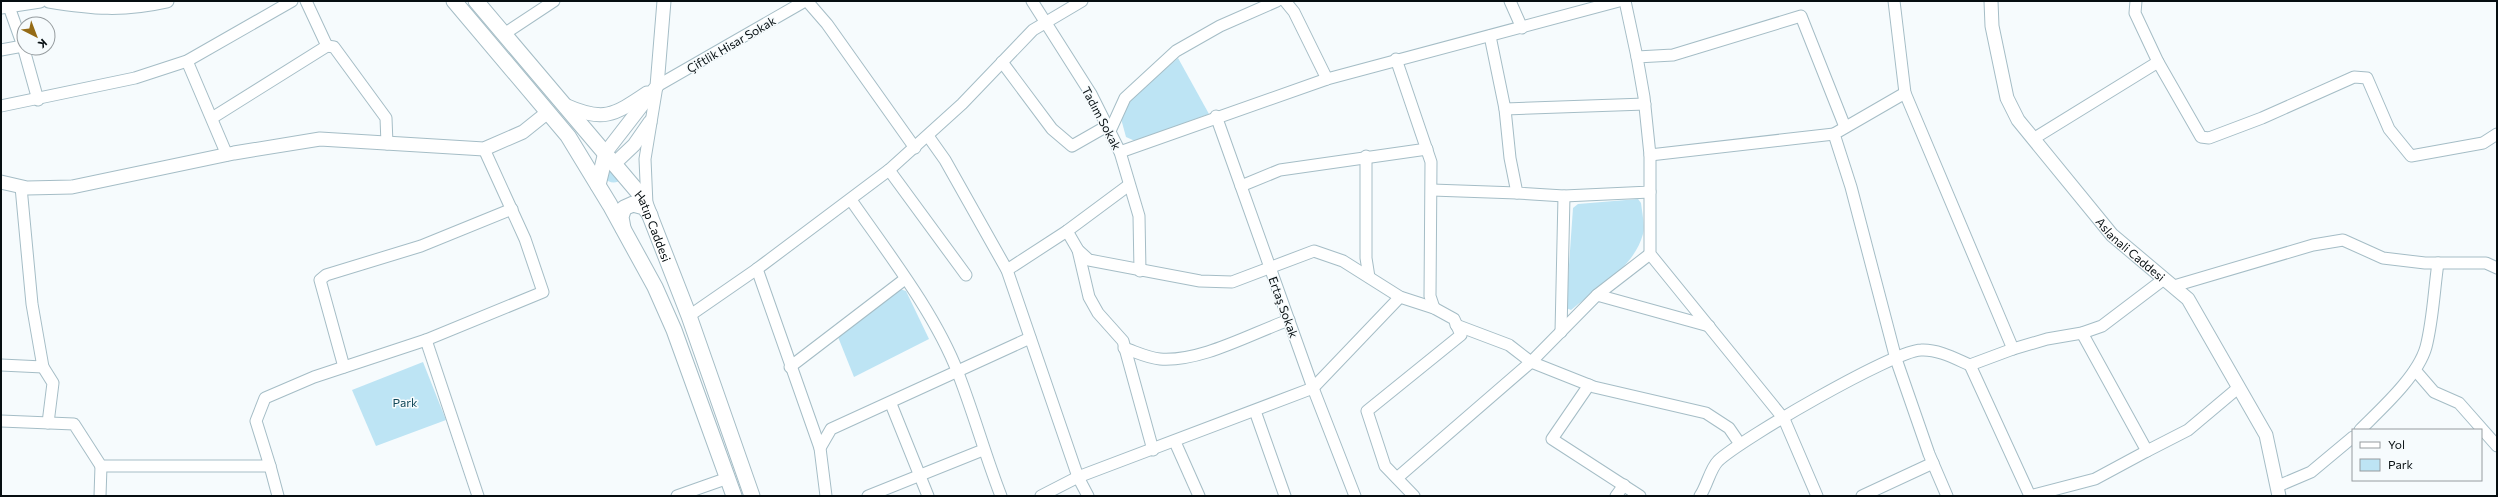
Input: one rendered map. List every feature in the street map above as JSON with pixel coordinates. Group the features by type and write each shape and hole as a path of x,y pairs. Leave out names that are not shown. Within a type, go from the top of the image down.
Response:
{"main road":[{"name":"Hatıp Caddesi","path":"454,1 548,112 571,142 623,230 655,287 674,330 734,496"},
{"name":"Hatıp Caddesi","path":"476,1 643,198 689,316 752,496"},
{"path":"598,186 610,158"},
{"path":"623,230 621,217 624,208 633,204 644,207 649,212"}],"street":[{"path":"16,30 5,6 40,1"},
{"path":"49,1 98,9 142,7 167,1"},
{"path":"1,106 38,100 135,78 187,60 292,1"},
{"path":"306,1 327,46"},
{"path":"504,34 554,1"},
{"path":"649,212 645,159 657,86 664,1"},
{"path":"806,1 827,24 915,148"},
{"name":"Çiftlik Hisar Sokak","path":"657,86 806,1"},
{"name":"Tadım Sokak","path":"1032,1 1091,94 1120,152 1138,216 1140,270"},
{"path":"689,316 757,269 890,170 928,136 1033,30 1082,1"},
{"path":"1002,62 1052,129 1072,146 1108,128 1125,98 1176,51 1220,26 1277,1"},
{"path":"1285,1 1294,12 1328,79"},
{"path":"1510,1 1522,28"},
{"path":"1120,152 1216,116 1328,79 1396,59 1522,28 1620,1"},
{"path":"1625,1 1645,104 1650,155 1650,254 1784,419 1817,496"},
{"path":"1894,1 1905,93 2013,349"},
{"name":"Aslanali Caddesi","path":"1991,1 1992,26 2008,98 2018,120 2112,235 2188,299 2266,435 2278,491"},
{"path":"2136,1 2135,13 2158,62 2201,137 2209,138 2262,118 2354,76 2367,78 2389,129 2411,156 2483,143 2497,134"},
{"path":"1637,57 1673,55 1801,16 1845,127"},
{"path":"1490,36 1505,110 1510,158 1517,193"},
{"path":"212,118 327,46 334,47 386,118 387,144"},
{"path":"1,50 16,47"},
{"path":"26,56 38,100"},
{"path":"1396,59 1431,162 1432,190 1430,296 1434,308"},
{"path":"187,60 227,154"},
{"path":"2033,139 2158,62"},
{"path":"565,105 586,114 604,116 623,109 657,86"},
{"path":"610,158 657,86"},
{"path":"1650,155 1834,134 1905,93"},
{"path":"1505,110 1645,104"},
{"path":"1,182 21,186 72,187 227,154 320,139 484,149 523,132 548,112"},
{"name":"Ertaş Sokak","path":"1216,116 1313,388 1355,496"},
{"path":"610,158 634,145 650,122"},
{"path":"1834,134 1851,187 1896,359 1933,462 1947,496"},
{"path":"928,136 945,160 1007,270 1078,477 1088,496"},
{"path":"278,496 256,421 265,398 344,367 426,340 544,292 512,208 484,149"},
{"path":"1241,186 1280,170 1366,156 1427,149"},
{"path":"1366,156 1366,258 1369,277"},
{"path":"890,170 966,275"},
{"path":"1007,270 1067,231 1129,185"},
{"path":"21,186 32,304 43,367 53,383 48,423"},
{"path":"1432,190 1564,196 1650,192"},
{"path":"1561,332 1564,196"},
{"path":"851,200 905,279 943,341 958,372 983,450 1001,496"},
{"path":"344,367 320,280 326,275 421,246 512,208"},
{"path":"1067,231 1078,250 1089,297 1098,313 1122,341 1154,450"},
{"path":"1700,496 1717,462 1740,444 1876,366 1921,350 1943,354 1970,365 2013,349 2047,339 2082,333 2102,326 2169,283 2313,245 2343,240 2384,258 2438,263 2486,263 2497,268"},
{"path":"1078,250 1090,260 1200,281 1232,282 1270,266 1314,251 1343,261 1400,297 1434,308 1454,319 1461,335 1367,411 1385,466 1413,496"},
{"path":"1397,478 1531,362 1597,295 1650,254"},
{"path":"2361,429 2382,409 2415,370 2426,348 2438,263"},
{"path":"757,269 790,367 820,448 826,496"},
{"path":"790,367 905,279"},
{"path":"1597,295 1709,326"},
{"path":"1041,496 1078,477 1154,450 1313,388 1400,297"},
{"path":"1124,348 1159,359 1183,358 1207,353 1289,320"},
{"path":"1456,324 1509,345 1531,362 1589,385 1706,413 1729,428 1740,444"},
{"path":"2082,333 2147,451"},
{"path":"820,448 831,430 891,404 1030,338"},
{"path":"426,340 478,496"},
{"path":"1,365 43,367"},
{"path":"1970,365 2030,496 2095,479 2188,430 2238,388"},
{"path":"2415,370 2434,392 2458,403 2482,429"},
{"path":"1589,385 1552,439 1640,496"},
{"path":"891,404 928,496"},
{"path":"1255,411 1285,496"},
{"path":"1,421 74,424 101,466 100,496"},
{"path":"2482,429 2497,446"},
{"path":"2278,491 2311,472 2352,438"},
{"path":"1175,442 1199,496"},
{"path":"868,496 920,477 983,450"},
{"path":"1862,496 1933,462"},
{"path":"101,466 270,466"},
{"path":"677,496 728,478"},
{"path":"1616,496 1624,485"}],"green space":[{"path":"1178,58 1209,114 1135,141 1126,137 1120,115 1128,102"},
{"path":"606,163 622,180 612,182 604,178"},
{"path":"1638,199 1641,203 1644,230 1638,246 1631,257 1613,277 1602,286 1571,310 1566,308 1573,208 1578,204"},
{"path":"900,289 906,291 929,339 854,377 838,337"},
{"name":"Park","path":"423,362 446,420 376,446 352,390"}]}
